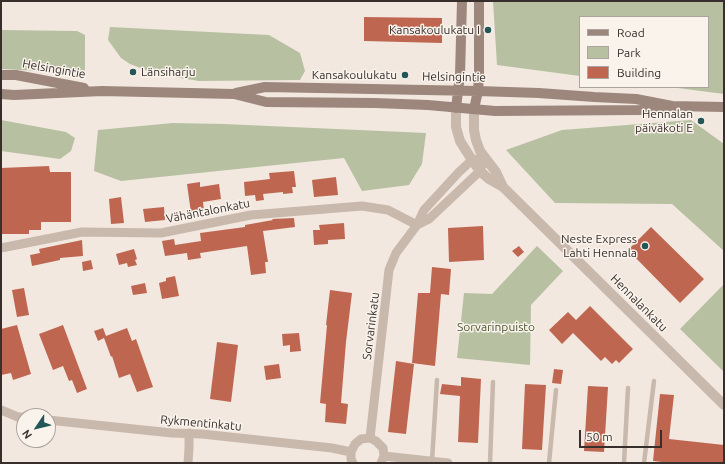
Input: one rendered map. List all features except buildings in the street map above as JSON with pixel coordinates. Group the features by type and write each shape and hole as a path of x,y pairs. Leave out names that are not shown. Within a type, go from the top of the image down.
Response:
{"main road":[{"name":"Hennalankatu","path":"456,108 460,75 462,1"},
{"path":"474,109 478,91 478,1"},
{"name":"Helsingintie","path":"1,75 16,75 102,91"},
{"name":"Helsingintie","path":"234,94 265,87 458,90 636,99 672,106"},
{"name":"Helsingintie","path":"1,94 14,95 102,91 234,94 266,102 428,105 495,111 640,110 672,106 724,107"}],"street":[{"name":"Hennalankatu","path":"456,108 456,127 460,141 480,171 489,179 503,187 724,405"},
{"name":"Hennalankatu","path":"474,109 474,130 480,151 496,172 503,187"},
{"path":"472,160 485,158"},
{"name":"Sorvarinkatu","path":"417,225 429,219 480,171 485,158"},
{"name":"Sorvarinkatu","path":"370,438 389,270 396,252 417,225 424,210 472,160"},
{"name":"Vähäntalonkatu","path":"1,248 82,232 161,233 251,215 362,206 388,210 417,225"},
{"path":"1,410 16,416"},
{"name":"Rykmentinkatu","path":"56,421 332,448 351,452"},
{"path":"188,463 189,433"},
{"path":"354,463 351,459 351,452 355,444 361,439 370,438 376,441 382,448 383,460 432,461 448,463"}],"lane":[{"path":"432,461 437,380"},
{"path":"644,463 654,381"},
{"path":"490,463 494,382"},
{"path":"624,463 628,388"},
{"path":"549,463 556,390"}],"green space":[{"path":"493,1 724,1 724,94 678,88 709,88 709,16 579,16 579,76 497,65"},
{"path":"110,27 269,35 300,53 305,71 300,80 199,81 156,74 130,64 121,58 108,40"},
{"path":"1,30 77,31 85,35 85,73 1,69"},
{"path":"1,120 66,132 75,138 71,151 60,159 1,151"},
{"path":"691,120 724,144 724,251 672,204 555,203 506,150 562,130"},
{"path":"173,123 426,133 422,164 409,185 362,191 344,158 121,181 94,171 98,130"},
{"name":"Sorvarinpuisto","path":"537,246 563,271 531,305 530,365 457,358 464,293 492,294"},
{"path":"724,284 724,372 680,329"}],"place":[{"name":"Kansakoulukatu I","path":"488,30"},
{"name":"Länsiharju","path":"133,72"},
{"name":"Kansakoulukatu","path":"405,75"},
{"name":"Hennalan päiväkoti E","path":"701,121"},
{"name":"Neste Express Lahti Hennala","path":"645,246"}]}
